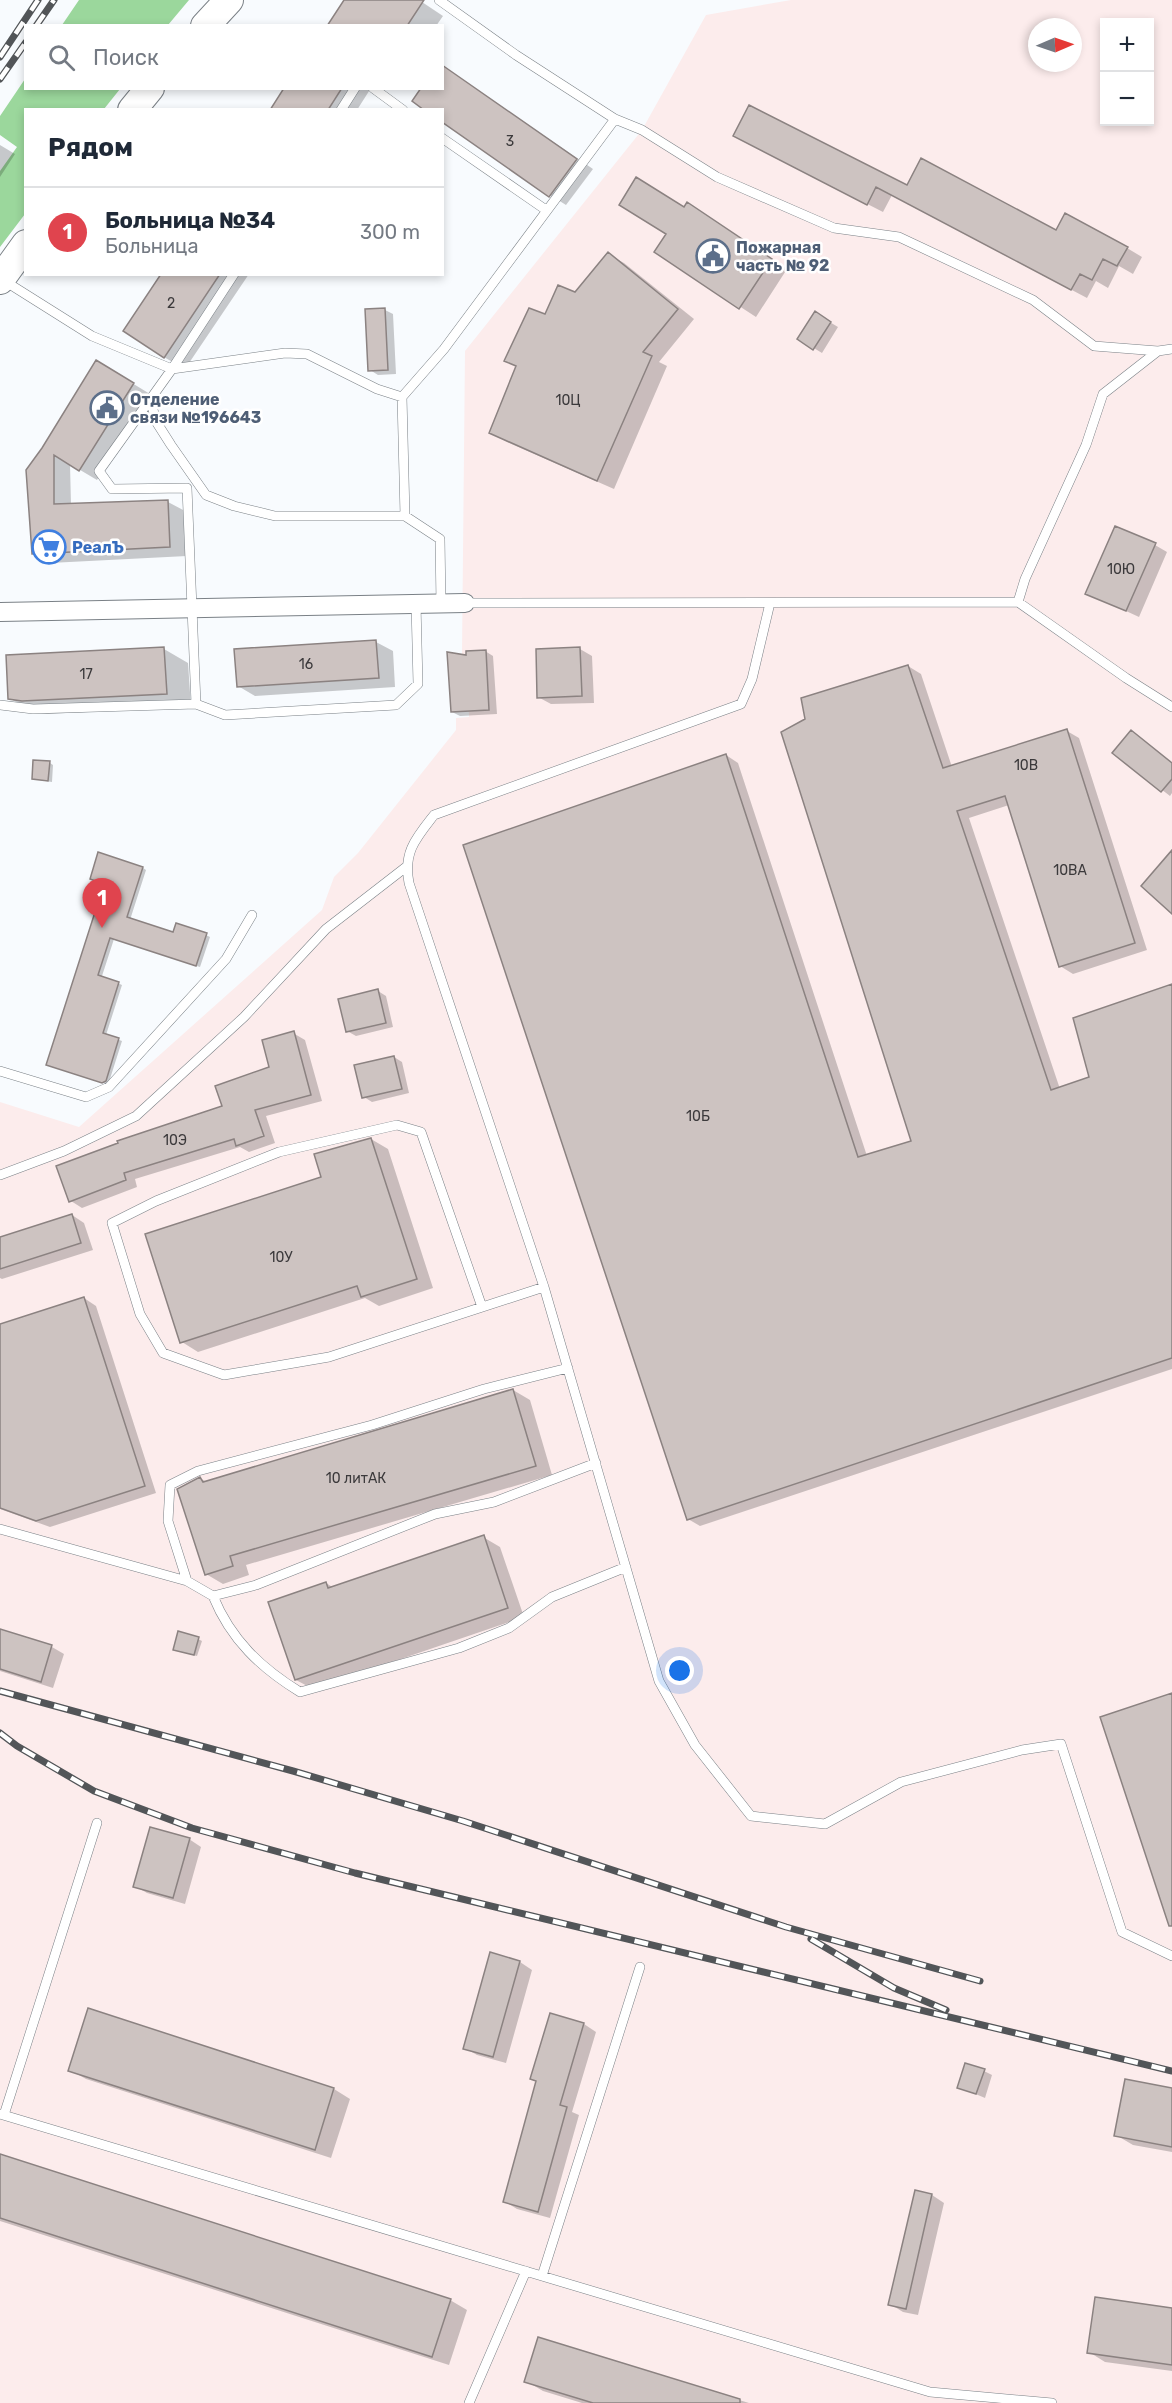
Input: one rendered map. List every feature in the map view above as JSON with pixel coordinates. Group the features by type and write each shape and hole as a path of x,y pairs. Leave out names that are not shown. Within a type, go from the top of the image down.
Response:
{"main road":[{"path":"207,24 229,0"},
{"path":"134,108 148,90"},
{"path":"2,274 24,246"}],"street":[{"path":"0,612 465,603"}],"lane":[{"path":"440,0 516,55 615,119 642,130 717,177 834,228 899,237 1033,300 1094,346 1158,351 1172,349"},
{"path":"342,108 354,90"},
{"path":"376,90 400,108"},
{"path":"405,516 402,397 444,349 615,119"},
{"path":"444,139 546,210"},
{"path":"2,274 92,336 172,369 285,353 307,354 377,388 402,397"},
{"path":"233,276 172,369 99,471 112,489 187,488 234,506 274,516 405,516 440,539 441,604"},
{"path":"1018,602 1025,579 1086,445 1103,393 1158,351"},
{"path":"150,400 166,438 189,475 206,495"},
{"path":"187,488 196,704"},
{"path":"465,603 1018,602 1126,678 1172,707"},
{"path":"771,603 752,680 741,704 434,815 414,840 406,867 409,883 544,1287 659,1681 695,1745 751,1816 825,1824 901,1782 1022,1750 1061,1744 1122,1932 1172,1956"},
{"path":"0,705 33,709 196,704 225,715 396,705 418,684 416,604"},
{"path":"0,1174 64,1151 136,1116 244,1017 326,929 406,867"},
{"path":"0,1071 86,1097 109,1087 226,959 252,915"},
{"path":"482,1307 421,1132 397,1125 279,1152 156,1201 112,1223 140,1314 163,1353 224,1375 329,1357 544,1287"},
{"path":"187,1581 168,1521 170,1485 198,1471 372,1425 484,1389 568,1368"},
{"path":"213,1596 256,1586 435,1514 494,1502 596,1463"},
{"path":"0,1529 187,1581 213,1596 220,1612 246,1650 271,1674 300,1692 459,1648 509,1628 552,1597 626,1567"},
{"path":"97,1823 2,2114 930,2392 1052,2403"},
{"path":"542,2276 640,1967"},
{"path":"468,2403 526,2271"},
{"path":"928,2403 930,2392"}],"shaded area":[{"path":"791,0 1172,0 1172,2403 0,2403 0,1102 79,1127 322,910 334,877 358,853 456,730 456,718 469,717 467,655 462,654 465,351 642,130 706,15"}],"green space":[{"path":"79,0 189,0 169,24 63,24"},
{"path":"24,80 24,90 119,90 105,108 24,108 24,215 0,247 0,171 17,147 0,135 0,116"}],"building":[{"path":"344,0 424,0 408,24 328,24"},
{"path":"444,66 577,159 549,197 444,123 444,108 421,108 412,101 420,90 444,90"},
{"path":"283,90 341,90 329,108 271,108"},
{"path":"749,105 907,185 921,158 1056,230 1065,213 1128,247 1117,266 1103,259 1092,280 1080,274 1071,290 876,187 867,205 733,136"},
{"name":"Пожарная часть № 92","path":"636,177 684,207 687,202 772,259 739,309 654,252 666,234 619,205"},
{"path":"608,252 678,309 643,352 652,356 597,481 489,433 516,366 504,361 529,308 545,314 558,285 575,292"},
{"path":"160,276 219,276 164,358 123,331"},
{"path":"385,308 388,370 368,371 365,309"},
{"path":"815,311 831,322 813,350 797,339"},
{"path":"96,360 134,383 79,471 54,455 54,504 168,500 170,547 32,554 26,470"},
{"path":"1115,526 1156,543 1126,611 1085,594"},
{"path":"376,640 379,678 237,687 234,649"},
{"path":"164,647 167,694 22,701 8,699 6,655"},
{"path":"580,647 582,696 537,698 536,649"},
{"path":"486,650 489,710 451,712 447,652 466,655 466,651"},
{"path":"908,665 943,768 1067,729 1135,943 1059,967 1005,796 957,811 1051,1090 1089,1077 1073,1018 1172,984 1172,1358 687,1520 463,845 726,754 858,1157 911,1141 781,732 805,719 801,698"},
{"path":"1131,730 1172,763 1172,779 1161,792 1112,753"},
{"path":"33,760 50,761 48,781 32,779"},
{"path":"1172,850 1172,914 1141,886"},
{"path":"98,852 143,867 127,917 173,932 176,923 207,933 196,966 110,938 98,975 119,982 103,1033 119,1038 106,1081 102,1083 46,1065 104,884 90,879"},
{"path":"378,989 386,1023 346,1032 338,999"},
{"path":"294,1031 311,1095 255,1110 264,1136 236,1146 234,1139 124,1173 126,1180 69,1202 56,1166 118,1143 117,1141 222,1106 215,1086 269,1067 262,1040"},
{"path":"394,1056 402,1089 362,1098 354,1065"},
{"path":"371,1138 417,1279 361,1297 357,1286 180,1343 145,1234 321,1177 314,1154"},
{"path":"72,1214 81,1243 0,1269 0,1237"},
{"path":"84,1297 145,1486 36,1521 0,1508 0,1324"},
{"path":"513,1389 536,1466 230,1556 233,1566 205,1575 177,1489 200,1477 203,1482"},
{"path":"484,1535 508,1608 295,1680 268,1602 326,1582 328,1588"},
{"path":"0,1629 52,1645 41,1682 0,1669"},
{"path":"178,1631 199,1637 194,1655 173,1650"},
{"path":"1172,1693 1172,1926 1169,1926 1100,1717"},
{"path":"150,1827 190,1838 173,1898 133,1887"},
{"path":"490,1952 520,1961 493,2057 463,2049"},
{"path":"88,2008 334,2088 315,2150 68,2071"},
{"path":"550,2013 584,2023 560,2105 567,2107 538,2212 503,2202 536,2081 530,2079"},
{"path":"965,2063 985,2069 976,2094 957,2088"},
{"path":"1125,2079 1172,2088 1172,2147 1114,2136"},
{"path":"0,2154 451,2299 432,2357 0,2218"},
{"path":"915,2190 932,2194 906,2309 888,2305"},
{"path":"1095,2297 1172,2308 1172,2365 1087,2353"},
{"path":"538,2337 740,2399 740,2403 593,2403 524,2382"}],"railway":[{"path":"0,57 38,0"},
{"path":"37,24 54,0"},
{"path":"0,79 24,45"},
{"path":"0,1691 293,1771 463,1821 786,1927 980,1981"},
{"path":"0,1733 17,1746 94,1791 192,1828 355,1873 1172,2071"},
{"path":"811,1939 894,1988 946,2010"}],"place":[{"name":"Пожарная часть № 92","path":"713,256"},
{"name":"Отделение связи №196643","path":"107,408"},
{"name":"РеалЪ","path":"49,547"},
{"name":"Больница №34","path":"102,928"}]}
